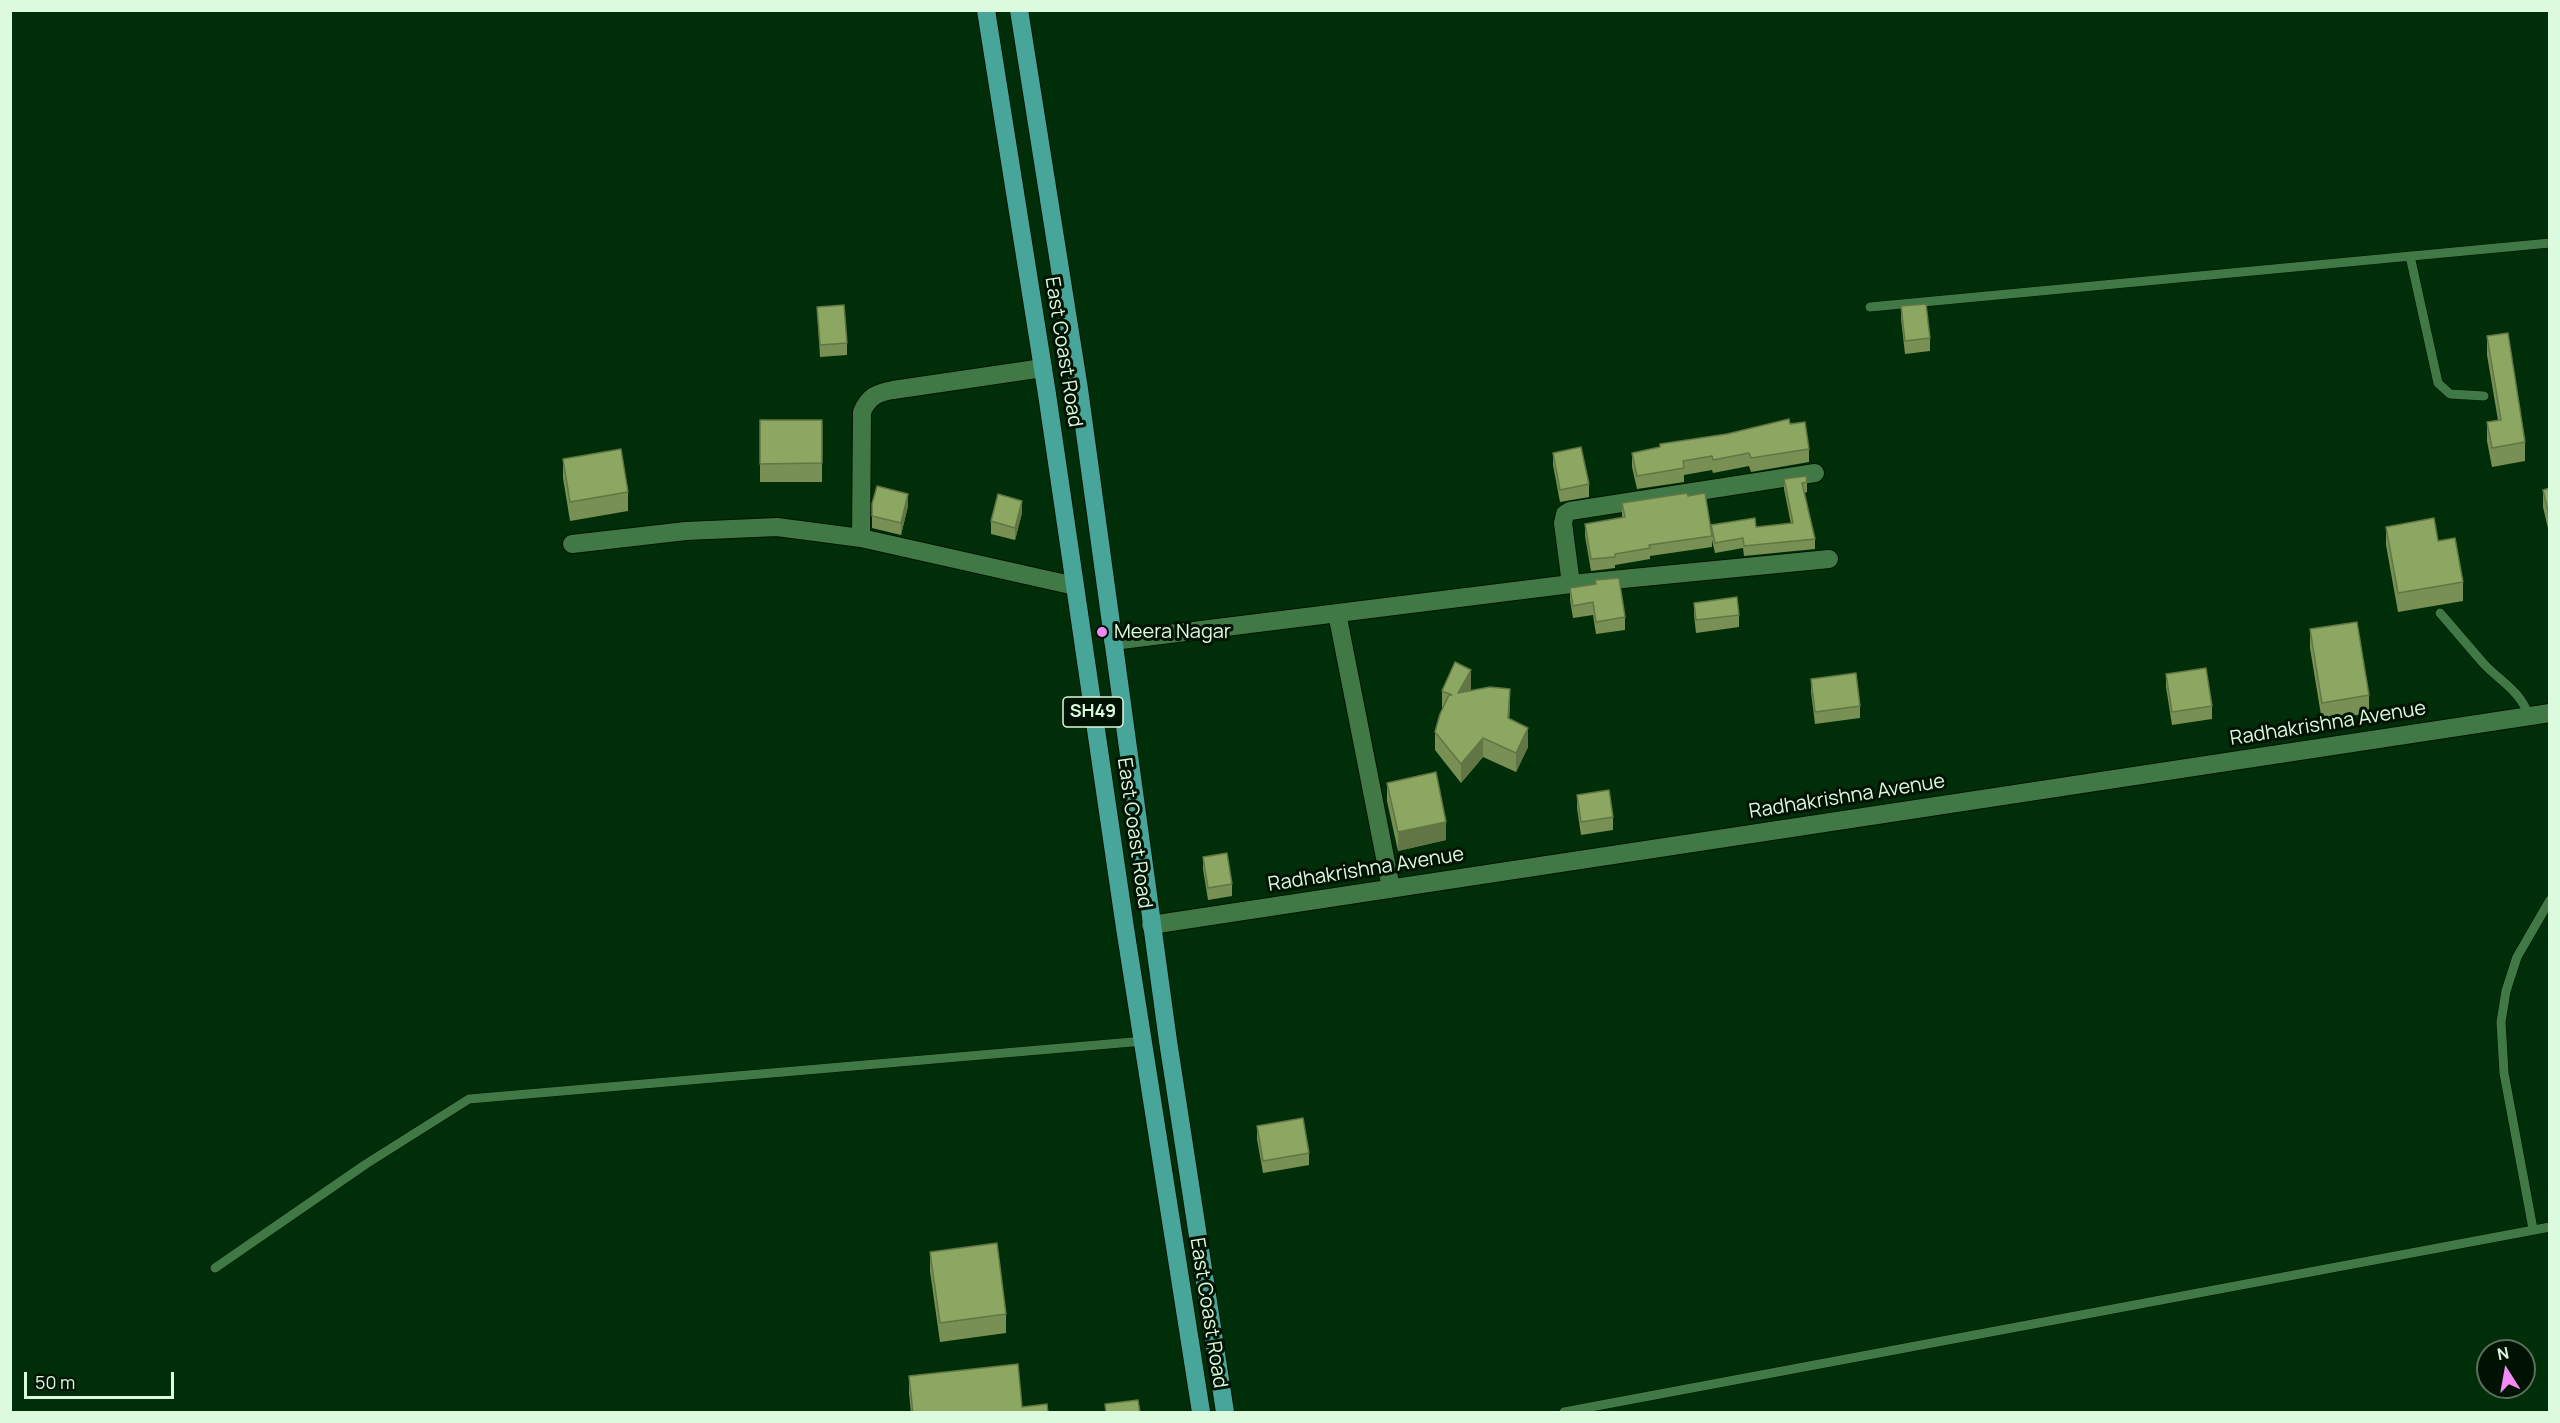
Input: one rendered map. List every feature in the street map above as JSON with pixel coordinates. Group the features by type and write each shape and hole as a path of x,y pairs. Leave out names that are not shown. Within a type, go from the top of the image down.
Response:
{"main road":[{"name":"East Coast Road","path":"986,10 1043,368 1125,928 1201,1413"},
{"name":"East Coast Road","path":"1019,10 1079,388 1151,925 1194,1221 1226,1413"}],"street":[{"path":"861,538 862,412 867,400 876,393 1043,368"},
{"path":"1571,584 1563,523 1563,518 1570,512 1815,472"},
{"path":"572,544 686,531 777,527 861,538 1075,586"},
{"path":"1113,641 1571,584 1829,559"},
{"path":"1337,613 1391,888"},
{"name":"Radhakrishna Avenue","path":"1151,925 2550,713"}],"lane":[{"path":"1870,307 2550,243"},
{"path":"2410,256 2438,383 2450,394 2484,396"},
{"path":"2440,613 2485,665 2515,690 2525,704 2529,717"},
{"path":"2533,1229 2504,1073 2501,1022 2506,991 2517,957 2550,900"},
{"path":"215,1268 366,1164 469,1099 1144,1041"},
{"path":"1564,1413 2550,1227"}],"building":[{"path":"1926,304 1930,338 1905,341 1901,306"},
{"path":"844,305 847,343 820,345 817,307"},
{"path":"2508,333 2525,442 2492,448 2487,422 2501,420 2487,336"},
{"path":"1789,419 1790,424 1805,422 1809,449 1751,458 1749,453 1713,460 1712,456 1683,461 1684,468 1637,476 1632,453 1660,447 1660,444 1727,434"},
{"path":"760,420 822,420 822,463 760,464"},
{"path":"1581,447 1589,484 1560,490 1553,453"},
{"path":"621,449 628,492 570,502 563,459"},
{"path":"1806,476 1807,482 1802,483 1815,539 1744,546 1743,538 1715,543 1711,525 1755,518 1756,527 1793,523 1784,479"},
{"path":"877,486 908,494 901,523 872,516 872,504"},
{"path":"2550,488 2550,520 2543,490"},
{"path":"1687,493 1688,496 1705,493 1712,536 1649,545 1650,548 1615,554 1615,557 1591,559 1585,524 1625,517 1622,503"},
{"path":"998,494 1022,501 1015,528 991,521"},
{"path":"2434,518 2438,541 2455,538 2463,582 2398,593 2386,527"},
{"path":"1619,578 1625,617 1596,622 1593,602 1573,606 1570,588 1596,584 1595,580"},
{"path":"1737,597 1739,615 1696,620 1694,603"},
{"path":"2357,622 2369,695 2322,703 2310,629"},
{"path":"1455,662 1471,670 1458,693 1490,687 1510,689 1508,718 1528,728 1516,753 1483,738 1461,764 1435,732 1440,714 1449,695 1452,695 1442,691"},
{"path":"2206,668 2212,706 2172,712 2166,674"},
{"path":"1856,673 1860,706 1815,712 1811,679"},
{"path":"1436,772 1446,822 1398,832 1387,783"},
{"path":"1609,790 1613,817 1581,822 1577,795"},
{"path":"1227,853 1232,884 1208,888 1203,857"},
{"path":"1303,1118 1309,1153 1263,1161 1257,1126"},
{"path":"997,1243 1006,1314 940,1323 930,1252"},
{"path":"1018,1364 1022,1407 1047,1404 1048,1413 913,1413 909,1376"},
{"path":"1138,1400 1140,1413 1106,1413 1105,1404"}],"place":[{"name":"Meera Nagar","path":"1102,632"}]}
